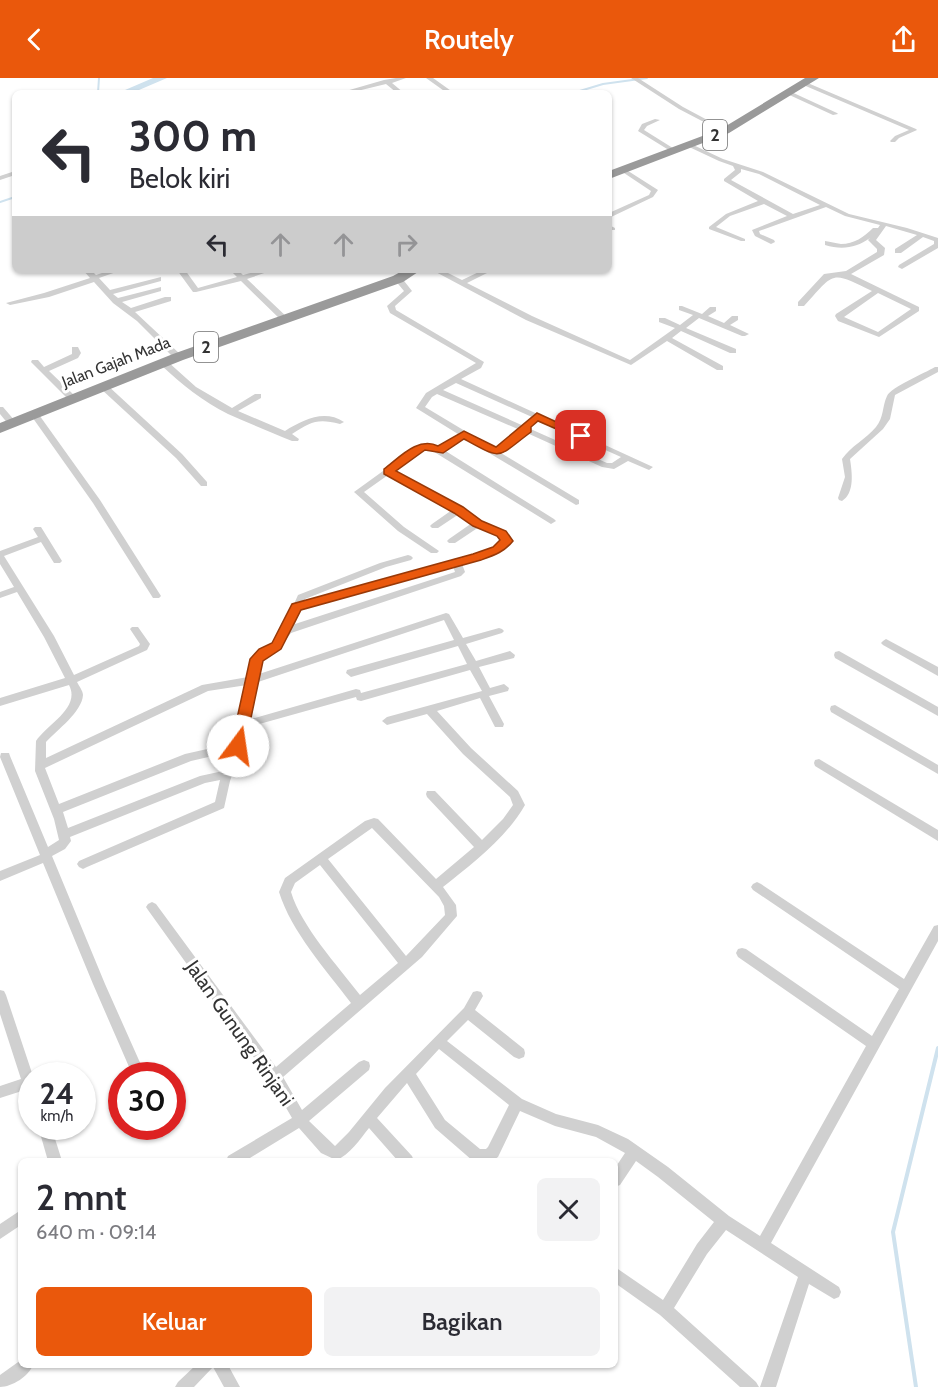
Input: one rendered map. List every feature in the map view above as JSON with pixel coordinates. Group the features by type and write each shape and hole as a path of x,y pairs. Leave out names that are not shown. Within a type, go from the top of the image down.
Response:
{"highway":[{"name":"2","path":"612,174 725,131 808,81"},
{"name":"Jalan Gajah Mada","path":"6,426 171,360 398,279 409,273"}],"street":[{"path":"355,90 403,78"},
{"path":"429,78 447,90"},
{"path":"636,79 681,108 725,131"},
{"path":"386,81 397,90"},
{"path":"808,81 914,130 893,141"},
{"path":"787,92 835,114"},
{"path":"657,120 644,125 641,131 674,151"},
{"path":"689,145 761,173 847,216 923,234 938,240 938,245 902,267"},
{"path":"736,165 739,171 725,179 791,216"},
{"path":"612,215 644,199 655,190 622,170"},
{"path":"743,240 711,228 728,215 764,201"},
{"path":"771,242 757,235 754,230 826,205"},
{"path":"828,243 840,248 846,246 871,234 880,224"},
{"path":"844,274 882,252 872,240 880,224"},
{"path":"898,251 923,234"},
{"path":"90,273 116,301 130,311 193,390 231,412 295,439"},
{"path":"10,303 46,295 109,273"},
{"path":"184,273 198,290 260,273"},
{"path":"237,273 265,298 285,320"},
{"path":"442,273 529,318 632,363 680,328 712,309"},
{"path":"462,283 483,273"},
{"path":"801,304 823,279 832,274 844,274 910,304 916,310 879,335 839,317 839,314 878,290"},
{"path":"108,293 158,279"},
{"path":"398,279 408,291 391,306 393,310 480,361 478,366 423,400 420,408 576,502"},
{"path":"116,301 158,289"},
{"path":"130,311 168,299"},
{"path":"682,308 745,334"},
{"path":"724,326 735,318"},
{"path":"662,320 733,351"},
{"path":"666,338 720,368"},
{"path":"688,350 703,338"},
{"path":"706,360 723,347"},
{"path":"44,370 75,356 77,353 75,349"},
{"path":"35,362 72,398"},
{"path":"842,498 849,477 846,459 885,421 892,394 938,369"},
{"path":"454,380 649,467"},
{"path":"103,386 179,456 204,484"},
{"path":"436,390 605,465 614,466 627,457"},
{"path":"231,412 258,396"},
{"path":"0,409 6,426"},
{"path":"34,414 97,502 156,596"},
{"path":"285,435 315,418 326,417 340,422"},
{"path":"496,452 537,417"},
{"path":"439,450 464,434"},
{"path":"434,551 401,529 358,492 422,447 429,446 439,450 551,521"},
{"path":"297,607 497,550 507,541 502,534 478,523 388,471"},
{"path":"435,526 459,510"},
{"path":"452,541 478,523"},
{"path":"38,528 57,561"},
{"path":"0,876 45,855 61,846 65,841 57,810 39,766 41,741 74,705 78,693 49,636 0,555 43,538"},
{"path":"83,864 218,807 222,803 227,775 244,725 257,659 263,652 277,646 301,597 383,565 408,558"},
{"path":"286,630 458,574 460,572 456,561"},
{"path":"0,595 20,588"},
{"path":"39,766 206,688 253,680 446,616 474,665 499,724"},
{"path":"0,702 71,680 146,646 135,629"},
{"path":"351,673 499,631"},
{"path":"886,643 938,672"},
{"path":"244,725 510,655"},
{"path":"839,655 938,712"},
{"path":"387,721 504,688"},
{"path":"835,709 938,770"},
{"path":"430,710 518,802 517,811 456,871 436,886"},
{"path":"57,810 189,757 238,746"},
{"path":"5,756 134,1062"},
{"path":"819,763 938,836"},
{"path":"64,834 204,779 227,775"},
{"path":"431,794 481,846"},
{"path":"275,1076 406,964 433,939 452,916 450,905 436,886 374,822 286,884 286,896 311,939 359,1004"},
{"path":"321,858 406,964"},
{"path":"757,887 906,987"},
{"name":"Jalan Gunung Rinjani","path":"152,907 275,1076 300,1120 364,1066"},
{"path":"763,1245 777,1215 938,930"},
{"path":"742,953 874,1045"},
{"path":"0,995 22,1062"},
{"path":"238,1158 300,1120 326,1148 336,1154 340,1152 408,1073 468,1012 477,996"},
{"path":"468,1012 519,1053"},
{"path":"438,1041 517,1102 555,1120 598,1131 634,1152 724,1221 834,1292"},
{"path":"408,1073 440,1124 478,1156 488,1156 493,1152 517,1102"},
{"path":"0,1092 18,1089"},
{"path":"369,1118 404,1158"},
{"path":"48,1140 54,1158"},
{"path":"618,1176 634,1152"},
{"path":"0,1232 18,1219"},
{"path":"665,1310 702,1249 724,1221"},
{"path":"768,1387 806,1273"},
{"path":"618,1276 665,1310 751,1387"},
{"path":"0,1384 22,1368"},
{"path":"183,1387 204,1368"},
{"path":"222,1368 232,1387"}],"waterway":[{"path":"98,90 99,78"},
{"path":"131,90 162,78"},
{"path":"583,90 603,84 647,78"},
{"path":"0,202 12,198"},
{"path":"916,1387 893,1232 938,1048"}],"route":[{"path":"238,746 257,659 263,652 277,646 297,607 477,557 497,550 507,541 502,534 478,523 388,471 422,447 429,446 439,450 464,434 496,452 527,429 524,428 537,417 581,436"}]}
